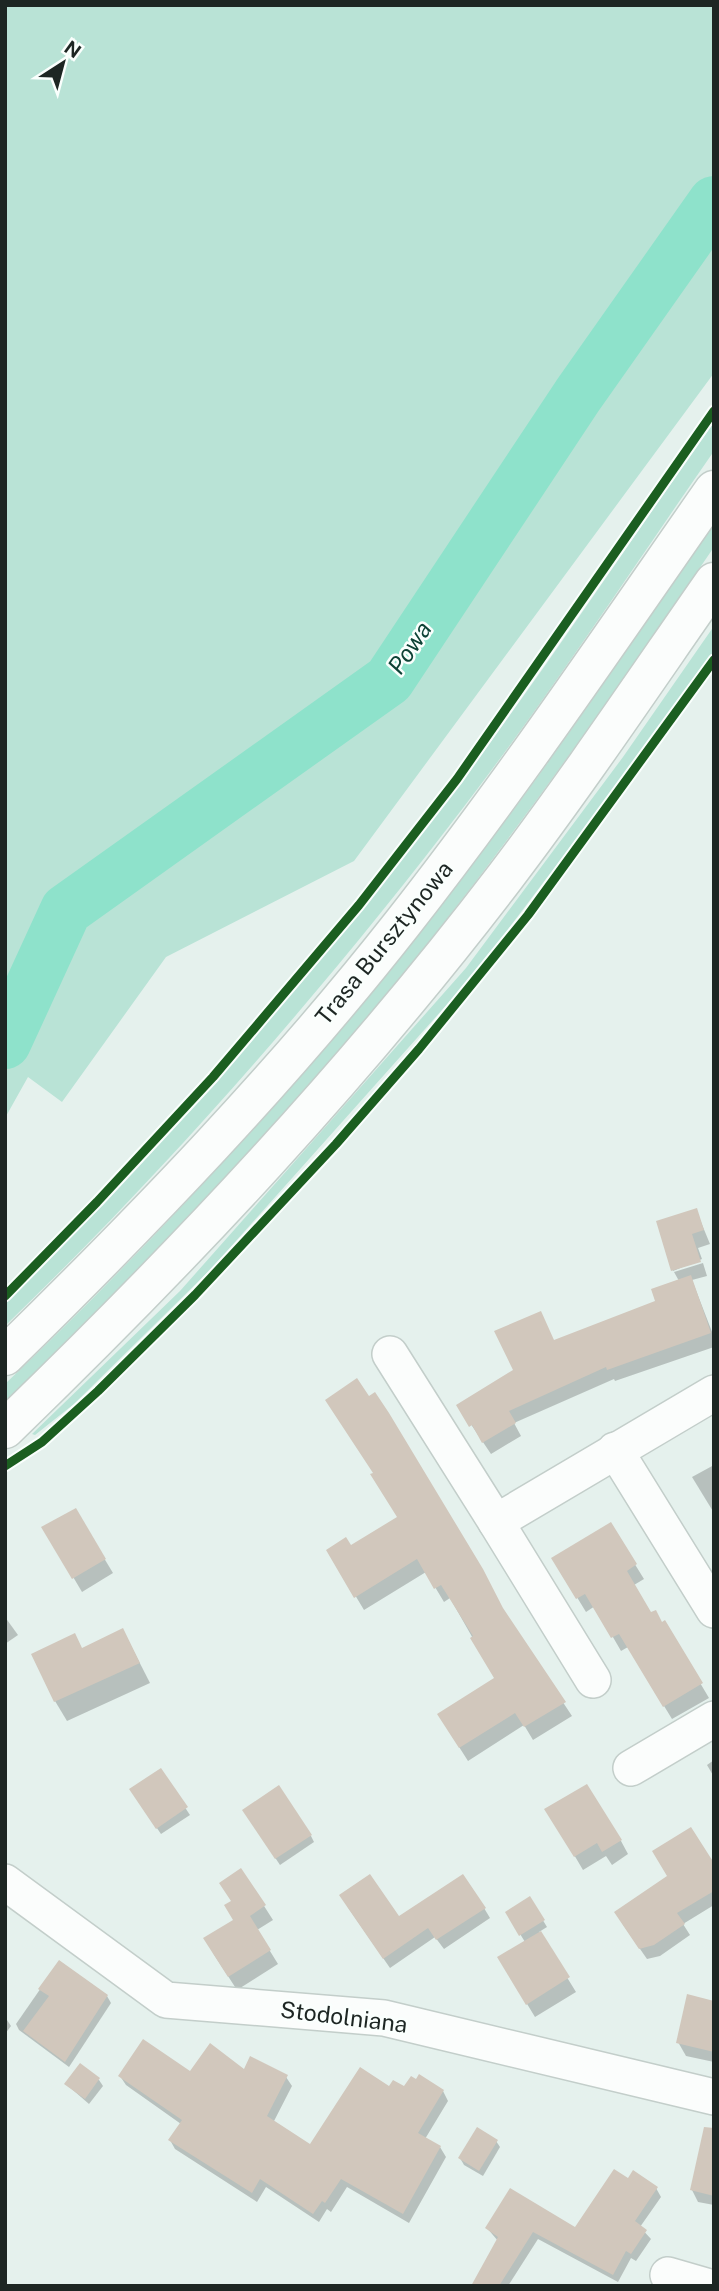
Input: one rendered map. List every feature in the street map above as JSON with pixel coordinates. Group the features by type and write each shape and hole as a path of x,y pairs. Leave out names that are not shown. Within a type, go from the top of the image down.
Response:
{"main road":[{"name":"Trasa Bursztynowa","path":"5,1356 190,1169 282,1067 401,926 501,794 714,490"},
{"path":"5,1429 196,1240 366,1049 505,877 603,743 714,582"}],"street":[{"path":"390,1354 593,1680"},
{"path":"496,1522 714,1393"},
{"path":"615,1450 714,1609"},
{"path":"631,1769 714,1719"},
{"name":"Stodolniana","path":"5,1882 166,2000 384,2018 714,2097"},
{"path":"668,2276 706,2286"}],"green space":[{"path":"5,5 714,5 714,373 354,861 166,957 62,1102 28,1077 5,1118"},
{"path":"714,422 714,451 530,717 413,873 245,1074 128,1202 5,1326 5,1305 19,1286 137,1167 194,1105 304,979 409,849 525,694"},
{"path":"714,522 714,547 516,828 411,965 300,1097 229,1176 5,1404 5,1384 183,1205 296,1080 405,950 556,751"},
{"path":"714,626 714,651 475,973 210,1270 74,1404 35,1435 32,1434 180,1291 466,968 623,757"}],"building":[{"path":"697,1208 704,1230 692,1234 701,1262 671,1271 656,1221"},
{"path":"691,1275 711,1333 607,1370 606,1367 509,1411 516,1423 482,1443 472,1425 469,1427 456,1405 513,1370 494,1331 541,1311 554,1340 655,1301 651,1289"},
{"path":"357,1378 369,1396 375,1392 389,1413 483,1569 503,1608 566,1702 524,1727 515,1713 459,1748 437,1714 494,1678 470,1638 473,1636 441,1585 434,1589 417,1559 354,1598 326,1550 346,1537 351,1545 397,1517 370,1474 373,1473 325,1400"},
{"path":"76,1508 106,1559 72,1579 41,1527"},
{"path":"611,1522 637,1564 627,1571 651,1612 656,1610 662,1622 665,1620 703,1683 663,1707 619,1634 611,1638 585,1594 576,1599 551,1558"},
{"path":"123,1628 140,1663 54,1702 31,1654 75,1633 82,1648"},
{"path":"161,1768 188,1807 156,1829 129,1789"},
{"path":"587,1784 622,1840 602,1852 597,1843 574,1857 544,1809"},
{"path":"279,1785 312,1835 275,1859 242,1810"},
{"path":"691,1827 714,1863 714,1891 677,1913 685,1924 654,1945 639,1949 614,1912 667,1876 652,1851"},
{"path":"241,1868 266,1905 250,1916 271,1950 228,1977 203,1938 233,1920 224,1905 231,1901 219,1883"},
{"path":"370,1874 399,1916 463,1874 486,1908 436,1940 428,1928 383,1959 339,1895"},
{"path":"530,1896 545,1920 519,1936 505,1912"},
{"path":"541,1931 570,1977 526,2005 497,1957"},
{"path":"59,1960 108,1995 65,2062 23,2031 49,1996 38,1989"},
{"path":"687,1994 714,2001 714,2052 676,2043"},
{"path":"143,2039 190,2071 210,2043 244,2069 250,2056 288,2075 267,2116 310,2144 360,2067 389,2086 393,2080 404,2086 411,2076 416,2079 419,2074 444,2090 418,2133 441,2146 403,2214 341,2179 325,2203 322,2201 313,2214 260,2179 252,2193 168,2140 182,2120 118,2076"},
{"path":"80,2063 100,2078 85,2099 64,2084"},
{"path":"477,2127 498,2140 479,2171 458,2158"},
{"path":"704,2127 714,2128 714,2196 690,2190"},
{"path":"614,2169 628,2178 633,2170 658,2187 635,2221 647,2230 631,2254 626,2251 613,2275 533,2232 499,2286 471,2286 498,2237 485,2228 510,2188 575,2227"}],"waterway":[{"name":"Powa","path":"5,1043 66,910 389,680 578,395 714,202"}],"cycle path":[{"path":"5,1296 213,1077 359,905 457,779 714,411"},
{"path":"5,1466 42,1442 98,1391 195,1295 336,1144 419,1049 528,915 714,660"}]}
